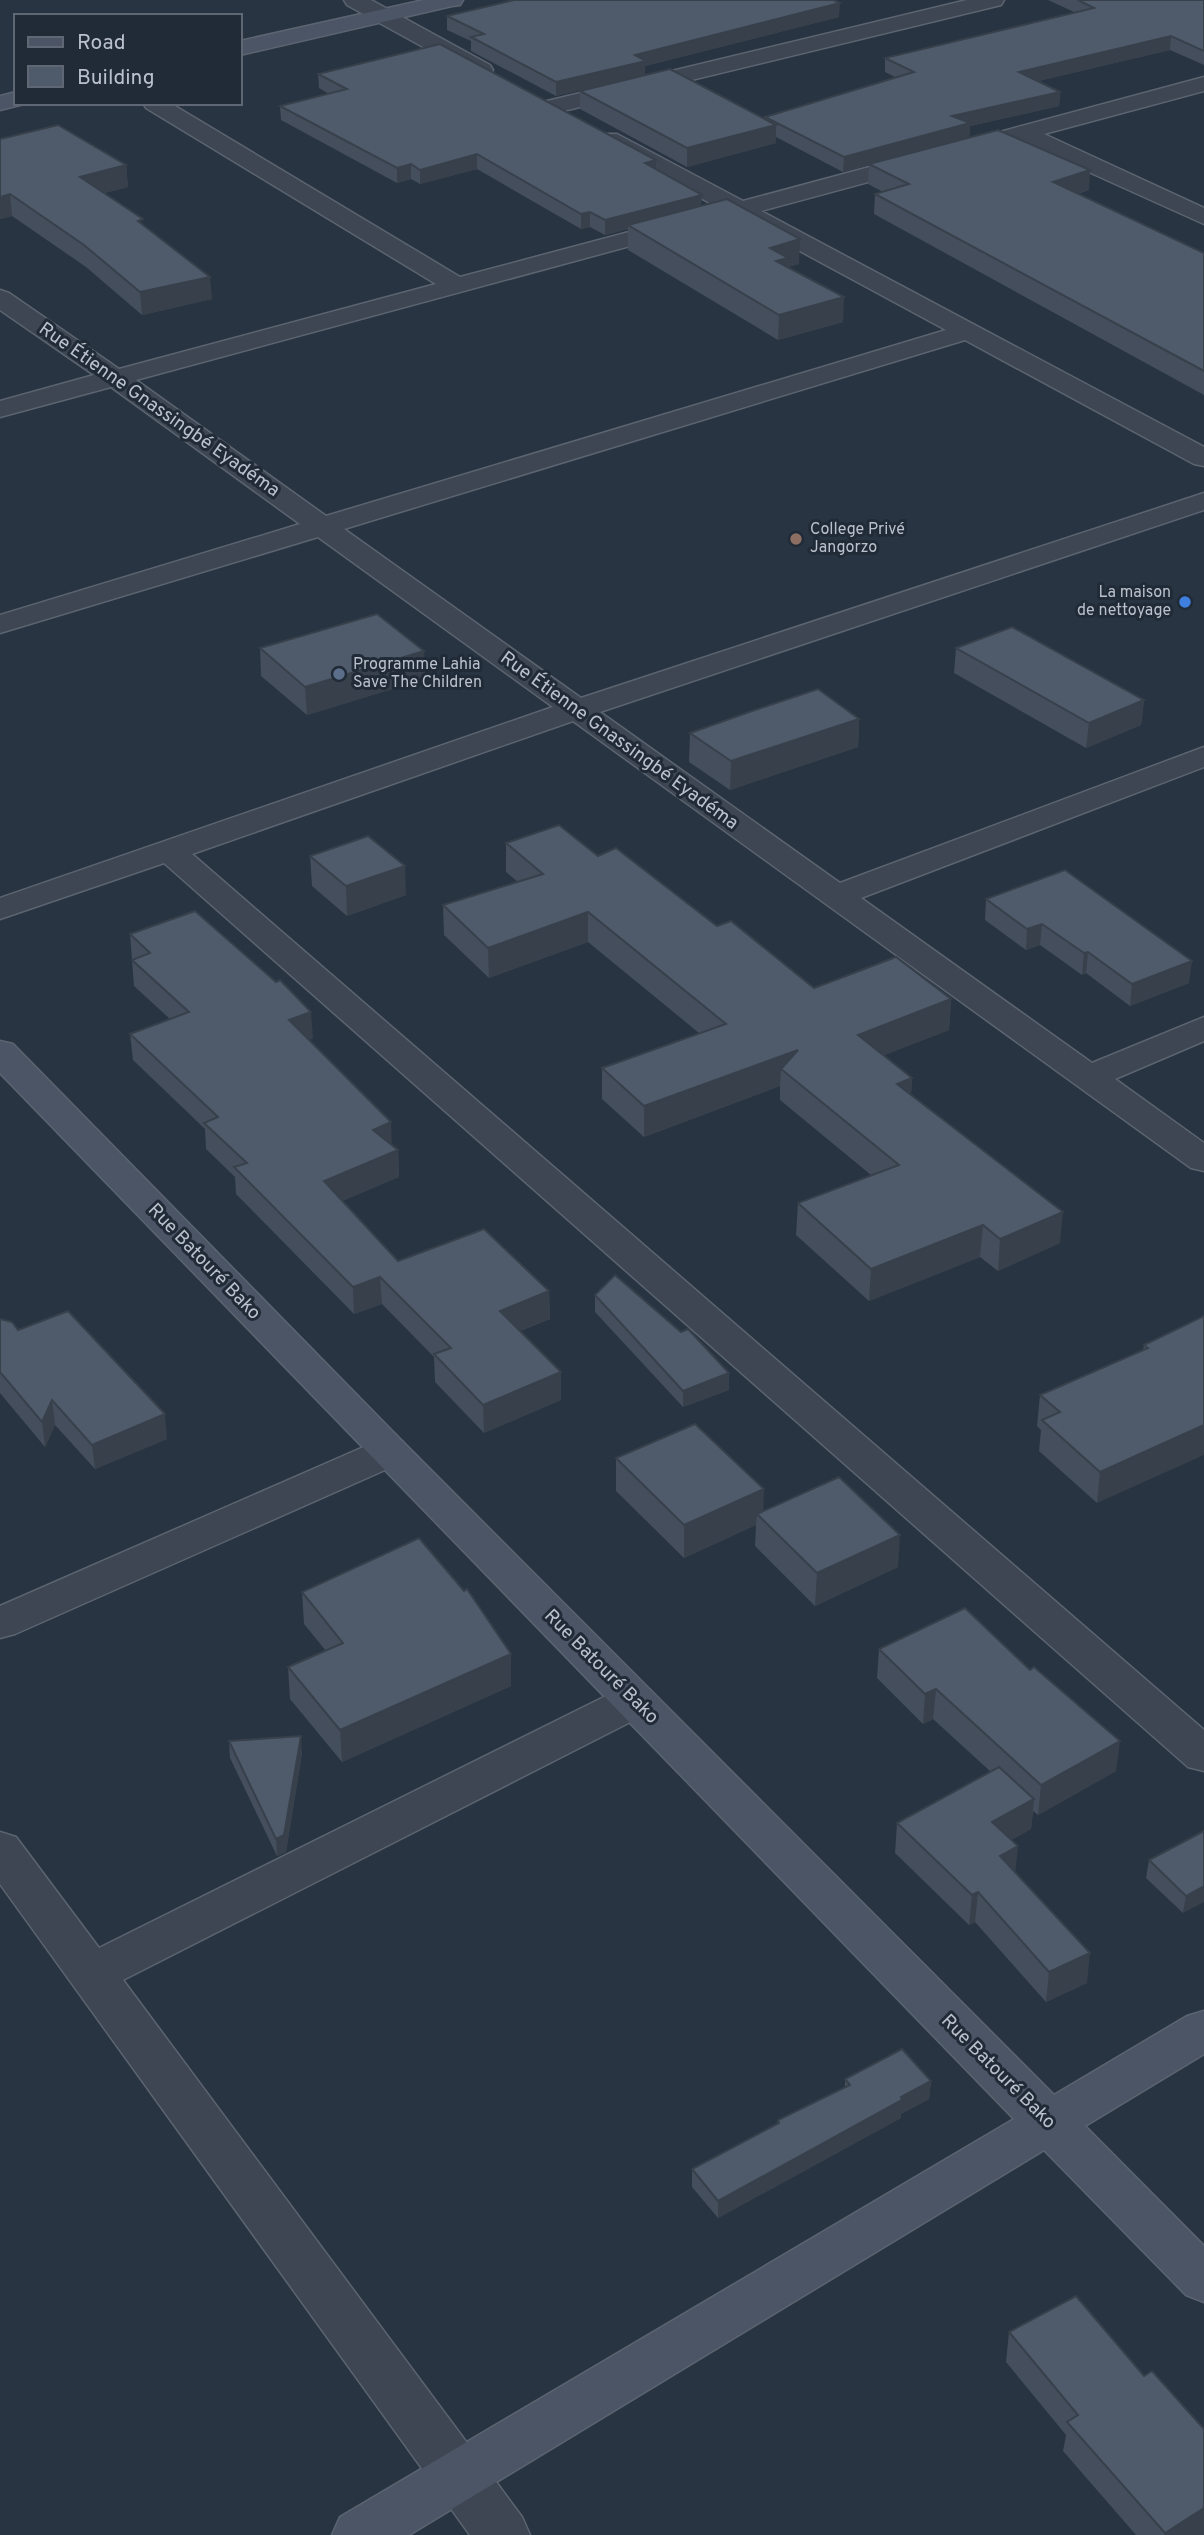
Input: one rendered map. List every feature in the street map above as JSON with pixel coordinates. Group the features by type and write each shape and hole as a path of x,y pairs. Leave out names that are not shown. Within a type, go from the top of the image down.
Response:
{"main road":[{"path":"242,48 452,0"},
{"name":"Rue Batouré Bako","path":"0,1052 389,1452 1204,2280"},
{"path":"360,2535 1204,2030"}],"street":[{"path":"355,0 503,81"},
{"path":"551,107 993,0"},
{"path":"0,409 1204,84"},
{"path":"527,94 1204,458"},
{"path":"157,105 456,285"},
{"path":"1022,133 1204,217"},
{"name":"Rue Étienne Gnassingbé Eyadéma","path":"0,298 115,377 1204,1160"},
{"path":"0,624 966,332"},
{"path":"0,909 575,710 1204,501"},
{"path":"836,896 1204,756"},
{"path":"169,851 1204,1755"},
{"path":"1090,1077 1204,1028"},
{"path":"0,1623 389,1452"},
{"path":"91,1974 634,1701"},
{"path":"0,1849 502,2535"}],"building":[{"path":"514,0 833,0 840,3 635,55 646,61 556,82 471,37 484,34 447,16"},
{"path":"1078,0 1204,0 1204,51 1171,36 1019,72 1060,92 952,116 970,123 844,157 765,117 914,72 885,58 1094,8"},
{"path":"440,44 656,160 645,163 702,195 605,220 590,212 581,214 477,154 420,170 411,164 397,168 280,106 347,89 318,74"},
{"path":"670,69 776,125 687,148 580,91"},
{"path":"58,125 126,165 80,177 143,219 138,221 210,277 140,292 84,245 10,194 0,197 0,139"},
{"path":"998,130 1090,170 1053,182 1204,253 1204,371 875,194 909,184 869,164"},
{"path":"727,199 800,239 770,248 788,258 776,261 844,297 779,315 628,225"},
{"path":"377,614 424,651 305,687 260,648"},
{"path":"1012,627 1144,700 1089,723 956,648"},
{"path":"818,689 859,719 731,761 690,733 752,711"},
{"path":"559,825 598,856 616,848 717,926 731,921 814,988 896,957 951,999 858,1035 912,1078 897,1084 1063,1212 1000,1239 983,1225 871,1269 798,1203 899,1165 781,1069 798,1050 644,1106 602,1068 726,1024 588,912 488,948 443,905 543,874 506,843"},
{"path":"368,836 405,866 346,886 310,856"},
{"path":"1065,870 1192,961 1132,984 1088,952 1084,953 1042,924 1027,929 986,899"},
{"path":"195,911 276,982 280,980 311,1012 289,1020 391,1122 373,1130 398,1150 324,1181 398,1261 484,1229 549,1291 500,1311 561,1372 483,1405 434,1354 451,1348 380,1277 353,1287 234,1167 247,1163 204,1123 218,1117 130,1034 189,1012 132,960 150,953 130,934"},
{"path":"615,1275 681,1332 688,1329 729,1373 683,1391 595,1295"},
{"path":"68,1311 165,1414 92,1445 52,1400 42,1422 0,1372 0,1319 12,1322 18,1330"},
{"path":"1204,1316 1204,1425 1100,1472 1042,1420 1060,1412 1040,1395 1148,1348 1144,1345"},
{"path":"695,1424 764,1489 684,1525 616,1458"},
{"path":"839,1477 900,1535 817,1573 757,1514"},
{"path":"419,1538 464,1591 467,1589 511,1654 340,1730 288,1667 343,1643 302,1592"},
{"path":"965,1608 1030,1670 1034,1667 1120,1741 1041,1785 936,1689 925,1694 879,1649"},
{"path":"301,1736 284,1835 276,1839 229,1741"},
{"path":"999,1767 1034,1799 992,1822 1018,1846 1000,1856 1090,1953 1049,1972 978,1892 972,1895 897,1823"},
{"path":"1204,1831 1204,1886 1186,1896 1149,1860"},
{"path":"902,2049 931,2081 901,2097 902,2100 718,2201 692,2169 779,2123 778,2120 850,2085 845,2079"},
{"path":"1076,2296 1144,2376 1152,2371 1204,2429 1204,2508 1165,2533 1067,2422 1078,2415 1009,2332"}],"place":[{"name":"College Privé Jangorzo","path":"796,539"},
{"name":"La maison de nettoyage","path":"1185,602"},
{"name":"Programme Lahia Save The Children","path":"339,674"}]}
